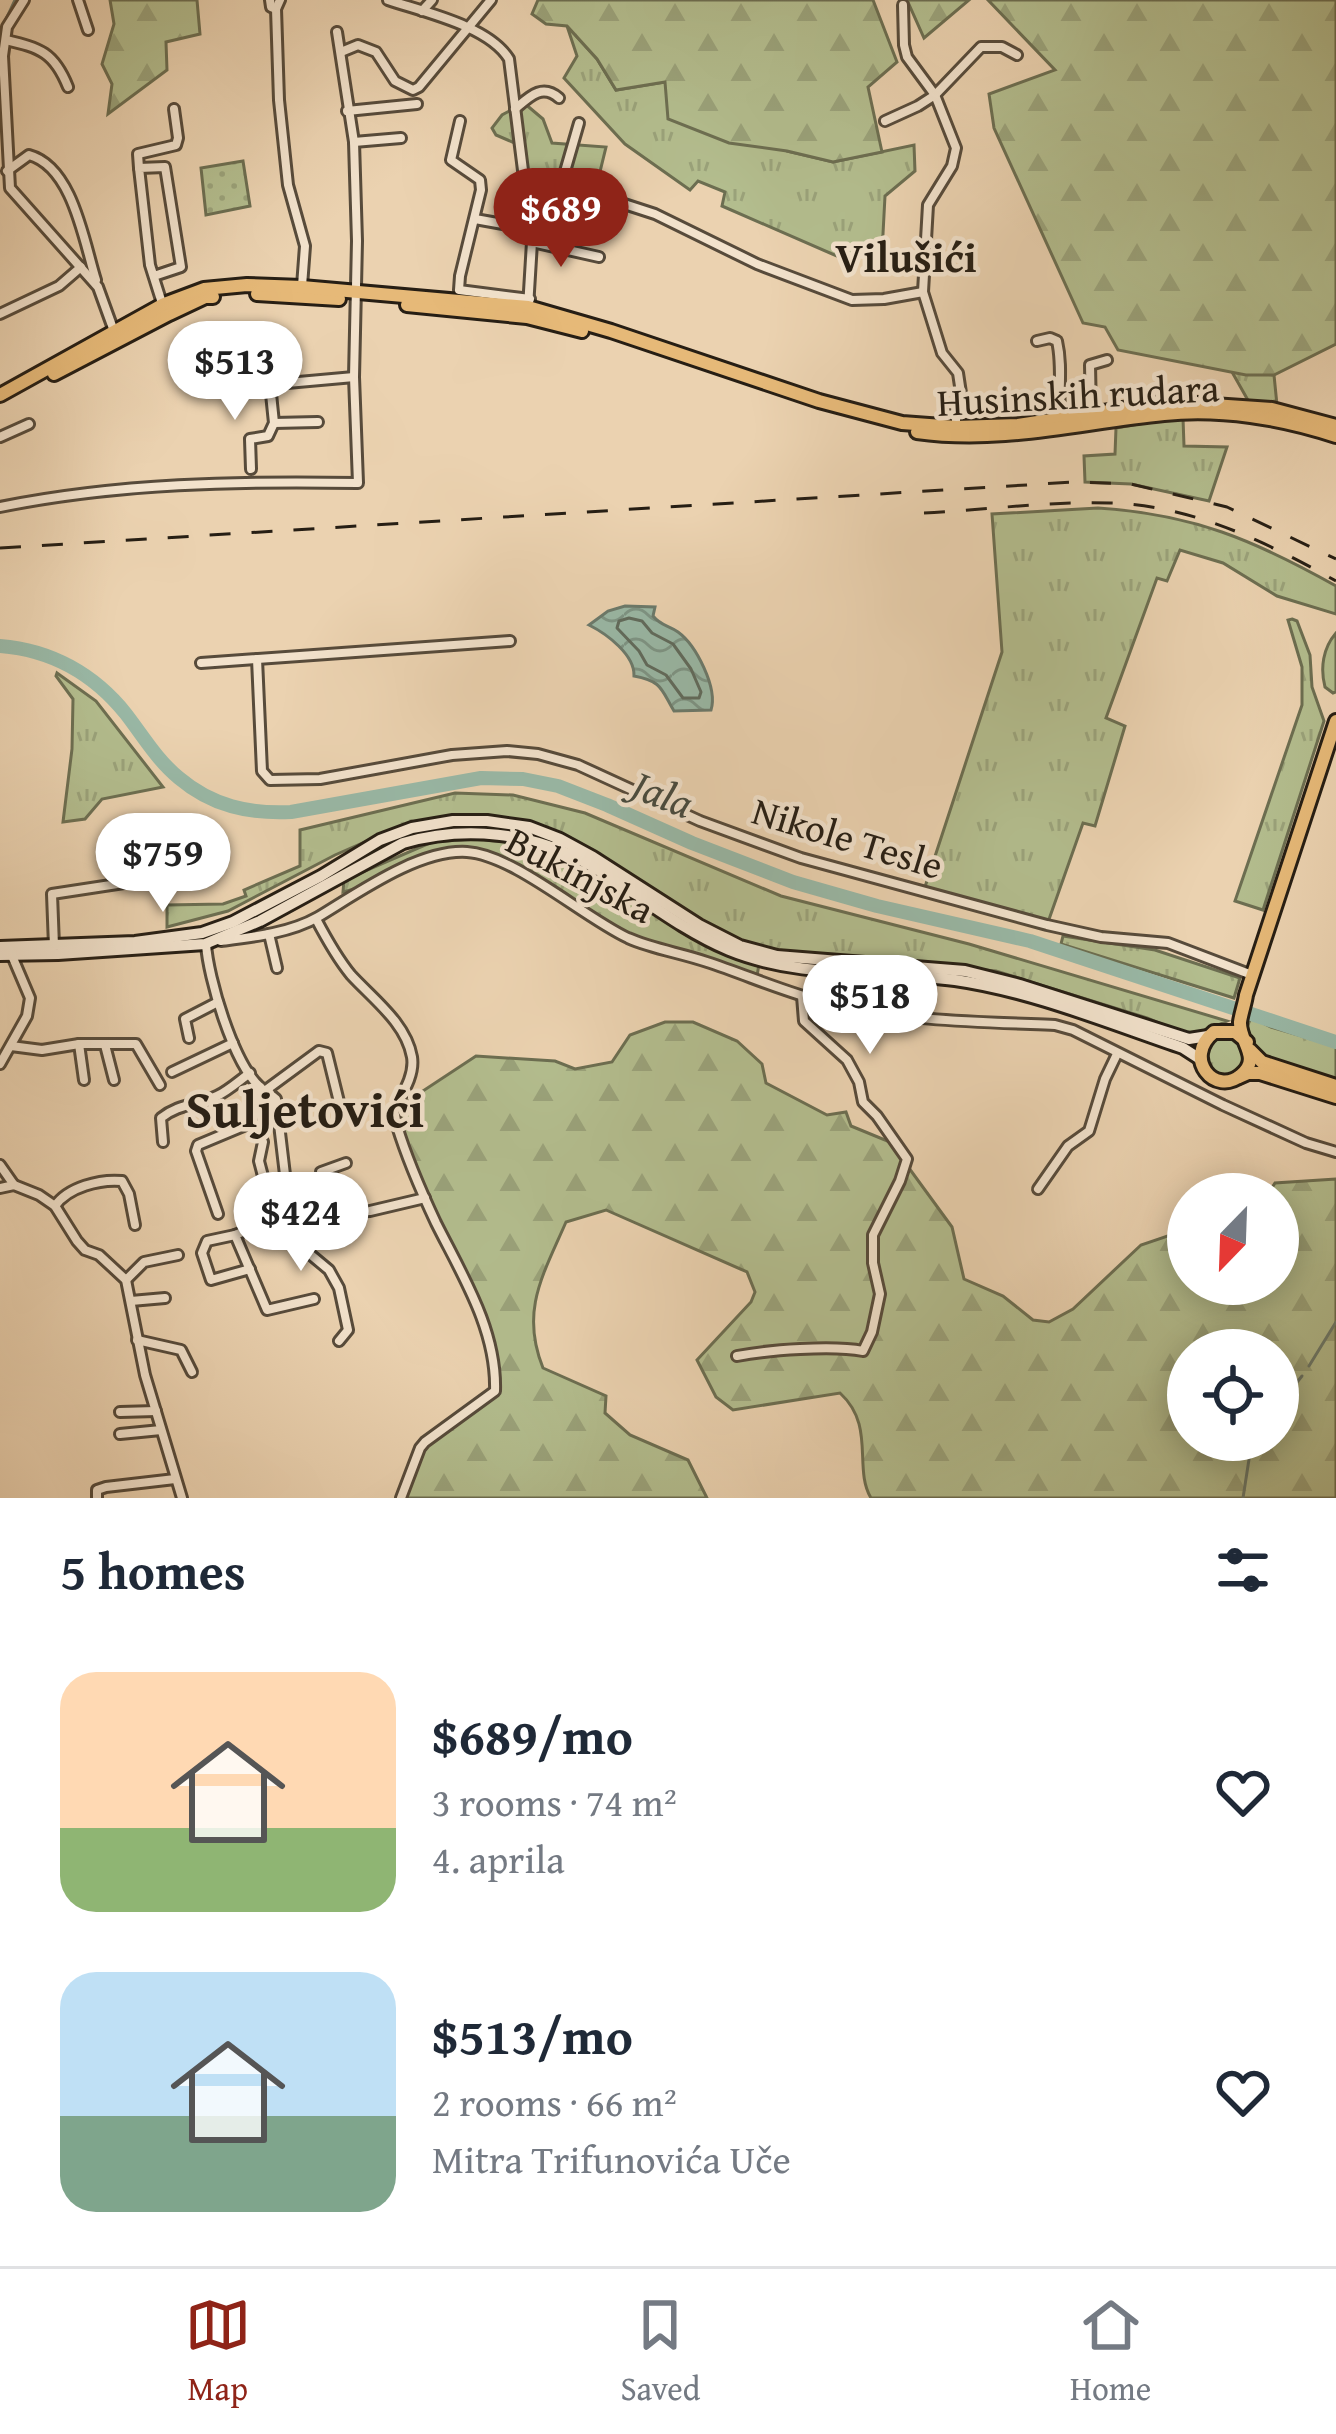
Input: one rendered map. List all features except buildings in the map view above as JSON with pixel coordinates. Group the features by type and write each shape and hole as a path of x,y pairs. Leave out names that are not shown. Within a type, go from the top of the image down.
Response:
{"main road":[{"name":"Husinskih rudara","path":"0,399 164,304 204,290 302,287 353,297"},
{"name":"Husinskih rudara","path":"116,335 205,297 245,293 528,308 902,423 956,428 1018,425 1169,402 1272,409 1336,426"},
{"name":"Husinskih rudara","path":"528,308 818,409 901,429 952,436 1022,434 1200,413 1275,420 1336,436"},
{"path":"1238,1077 1249,1065 1248,1046 1237,1021 1336,721"},
{"path":"5,951 205,944 260,921 380,840 412,828 487,820 529,827 560,839 740,946 777,956 965,971 1189,1039 1235,1032 1262,1062 1336,1086"},
{"path":"5,951 202,933 403,843 428,836 488,833 532,839 586,863 674,922 758,960 992,988 1183,1048 1200,1060"},
{"path":"1237,1021 1214,1033 1200,1051 1203,1067 1214,1078 1231,1080 1260,1073 1336,1097"}],"street":[{"path":"24,0 8,27 1,66 10,188 98,287"},
{"path":"78,0 88,30"},
{"path":"422,11 432,0"},
{"path":"341,52 358,45 376,52 395,81 413,90 491,0"},
{"path":"392,1 487,36 509,59 530,183 528,308"},
{"path":"275,3 288,185 305,246 302,287"},
{"path":"903,5 907,57 934,94 956,148 952,166 928,205 923,292 942,353 958,373 961,393 956,428"},
{"path":"0,507 74,492 146,486 358,484 354,142 337,32"},
{"path":"5,40 41,48 61,70 68,87"},
{"path":"885,122 919,106 980,47 1002,47 1017,55"},
{"path":"515,110 539,91 550,91 559,98"},
{"path":"347,110 417,104"},
{"path":"164,304 150,266 137,154 176,145 174,110"},
{"name":"Husinskih rudara","path":"460,121 451,160 480,180 459,290 528,308"},
{"path":"530,183 564,176 579,123"},
{"path":"354,142 401,138"},
{"path":"7,171 29,155 40,158 66,184 116,335"},
{"path":"139,168 165,166 168,172 181,267 154,276"},
{"path":"530,183 615,200 655,214 780,274 852,300 923,292"},
{"path":"475,219 530,224"},
{"path":"532,242 599,256"},
{"path":"0,314 59,286 81,267"},
{"name":"Husinskih rudara","path":"1037,340 1050,338 1059,346 1060,420"},
{"name":"Husinskih rudara","path":"1091,416 1090,365 1107,360"},
{"path":"231,388 354,377"},
{"path":"250,470 250,439 268,436 274,423 270,384"},
{"path":"274,423 318,422"},
{"path":"0,437 29,424"},
{"path":"200,663 510,641"},
{"name":"Nikole Tesle","path":"256,659 261,764 270,780 320,779 452,755 538,754 578,765 700,821 801,858 1047,926 1168,943 1252,975"},
{"name":"Bukinjska","path":"316,919 335,904 409,867 441,855 472,852 523,874 629,938 802,996 854,1008 934,1020 1055,1025 1306,1143 1336,1152"},
{"path":"54,946 52,894 150,879"},
{"path":"324,881 335,904"},
{"path":"301,1214 288,1200 276,1099 250,1072 233,1042 212,986 205,944 269,934 316,919 347,971 391,1016 405,1039 413,1060 407,1086 394,1109 404,1150 474,1299 493,1351 495,1391 425,1442 401,1498"},
{"path":"269,934 277,968"},
{"path":"0,1064 27,1016 30,998 5,951"},
{"path":"737,1356 847,1348 863,1351 880,1294 873,1235 907,1159 862,1102 860,1082 847,1060 804,1021 802,996"},
{"path":"189,1038 185,1019 218,1002"},
{"path":"172,1072 233,1042"},
{"path":"10,1046 42,1050 79,1044 136,1044 160,1085"},
{"path":"79,1044 84,1081"},
{"path":"105,1045 115,1080"},
{"path":"339,1341 348,1330 339,1288 328,1270 299,1245 282,1216 261,1169 263,1142 253,1122 263,1089 319,1051 327,1053 341,1110"},
{"path":"1038,1189 1068,1146 1089,1131 1118,1054"},
{"path":"163,1142 164,1114 218,1096 250,1072"},
{"path":"218,1214 198,1145 253,1122"},
{"path":"325,1212 321,1172 346,1163"},
{"path":"0,1165 14,1186"},
{"path":"56,1206 60,1198 84,1186 122,1181 135,1225"},
{"path":"0,1188 14,1186 56,1206 76,1241 126,1280 137,1340 182,1498"},
{"path":"250,1269 211,1280 202,1253 206,1241 282,1216 370,1211 425,1198"},
{"path":"235,1235 267,1310 314,1299"},
{"path":"126,1280 144,1262 178,1256"},
{"path":"131,1301 165,1298"},
{"path":"137,1340 182,1350 192,1372"},
{"path":"120,1412 156,1411"},
{"path":"120,1434 161,1430"},
{"path":"97,1498 97,1490 106,1487 175,1479"}],"green space":[{"path":"110,0 197,0 200,34 166,42 167,70 108,114 112,84 102,64 114,24"},
{"path":"538,0 873,0 897,62 868,87 882,152 833,162 729,143 668,119 665,82 616,90 597,59 567,26 546,24 532,14"},
{"path":"907,0 969,0 924,38"},
{"path":"988,0 1336,0 1336,344 1274,375 1246,375 1118,350 1105,327 1083,323 994,128 989,94 1055,70"},
{"path":"567,26 597,59 616,90 665,82 787,151 833,162 914,145 915,171 885,196 882,253 839,257 722,206 725,192 698,181 690,190 625,144 564,78 577,56"},
{"path":"524,103 543,119 552,143 606,147 596,188 524,173 517,144 496,135 492,128 502,115"},
{"path":"243,161 250,206 206,215 201,168"},
{"path":"1232,372 1274,375 1277,405 1249,402"},
{"path":"1183,418 1184,446 1227,447 1209,501 1131,484 1085,482 1084,456 1115,454 1116,428"},
{"path":"1098,508 1193,523 1278,555 1336,586 1336,614 1277,596 1223,563 1180,550 1167,581 1157,578 1106,718 1125,726 1095,826 1083,823 1047,925 923,893 1002,652 992,514"},
{"path":"1292,619 1310,655 1312,687 1324,721 1263,910 1235,901 1302,705 1302,667 1288,620"},
{"path":"1336,633 1333,693 1325,687 1323,666"},
{"path":"57,673 96,701 163,787 102,799 85,819 63,822 73,699"},
{"path":"455,793 513,795 585,813 781,896 969,944 1227,1021 1195,1035 1185,1034 996,971 779,952 744,944 576,842 500,819 390,831 228,911 167,927 167,905 223,904 300,866 300,830"},
{"path":"432,842 508,842 555,855 685,931 759,964 757,976 634,936 522,868 475,850 439,852 343,892 344,880"},
{"path":"1063,936 1155,950 1240,978 1234,998 1061,944"},
{"path":"1251,1017 1336,1046 1336,1082 1263,1059 1246,1030"},
{"path":"665,1022 693,1022 737,1041 762,1064 766,1083 827,1115 846,1112 851,1126 890,1142 952,1227 964,1279 1003,1296 1033,1320 1049,1322 1073,1309 1141,1245 1167,1236 1167,1305 1299,1305 1299,1181 1336,1179 1336,1498 871,1498 858,1419 840,1393 733,1410 716,1397 697,1360 751,1302 755,1292 747,1272 606,1210 566,1222 543,1276 534,1329 543,1368 606,1396 605,1413 630,1435 688,1460 707,1498 401,1498 420,1448 495,1391 482,1322 433,1215 394,1110 476,1056 555,1061 575,1069 612,1062 630,1035"},
{"path":"1230,1034 1246,1047 1243,1069 1224,1078 1206,1067 1206,1047 1211,1040"}],"water":[{"path":"625,606 655,607 653,616 685,638 708,679 711,710 674,711 660,687 634,676 625,653 589,625"}],"waterway":[{"path":"0,32 15,0"},
{"path":"0,95 7,188"},
{"path":"57,246 73,266"},
{"path":"78,272 96,291"},
{"name":"Jala","path":"0,646 37,653 86,676 126,714 171,771 192,788 232,806 291,812 481,778 558,786 793,882 1030,941 1336,1042"},
{"path":"1309,1366 1336,1322"},
{"path":"1299,1380 1302,1376"},
{"path":"1243,1498 1249,1461"}],"railway":[{"path":"0,548 1074,482 1131,484 1227,507 1336,559"},
{"path":"924,513 1064,503 1140,505 1228,528 1336,581"}],"district":[{"name":"Vilušići","path":"906,256"},
{"name":"Suljetovići","path":"305,1108"}]}
